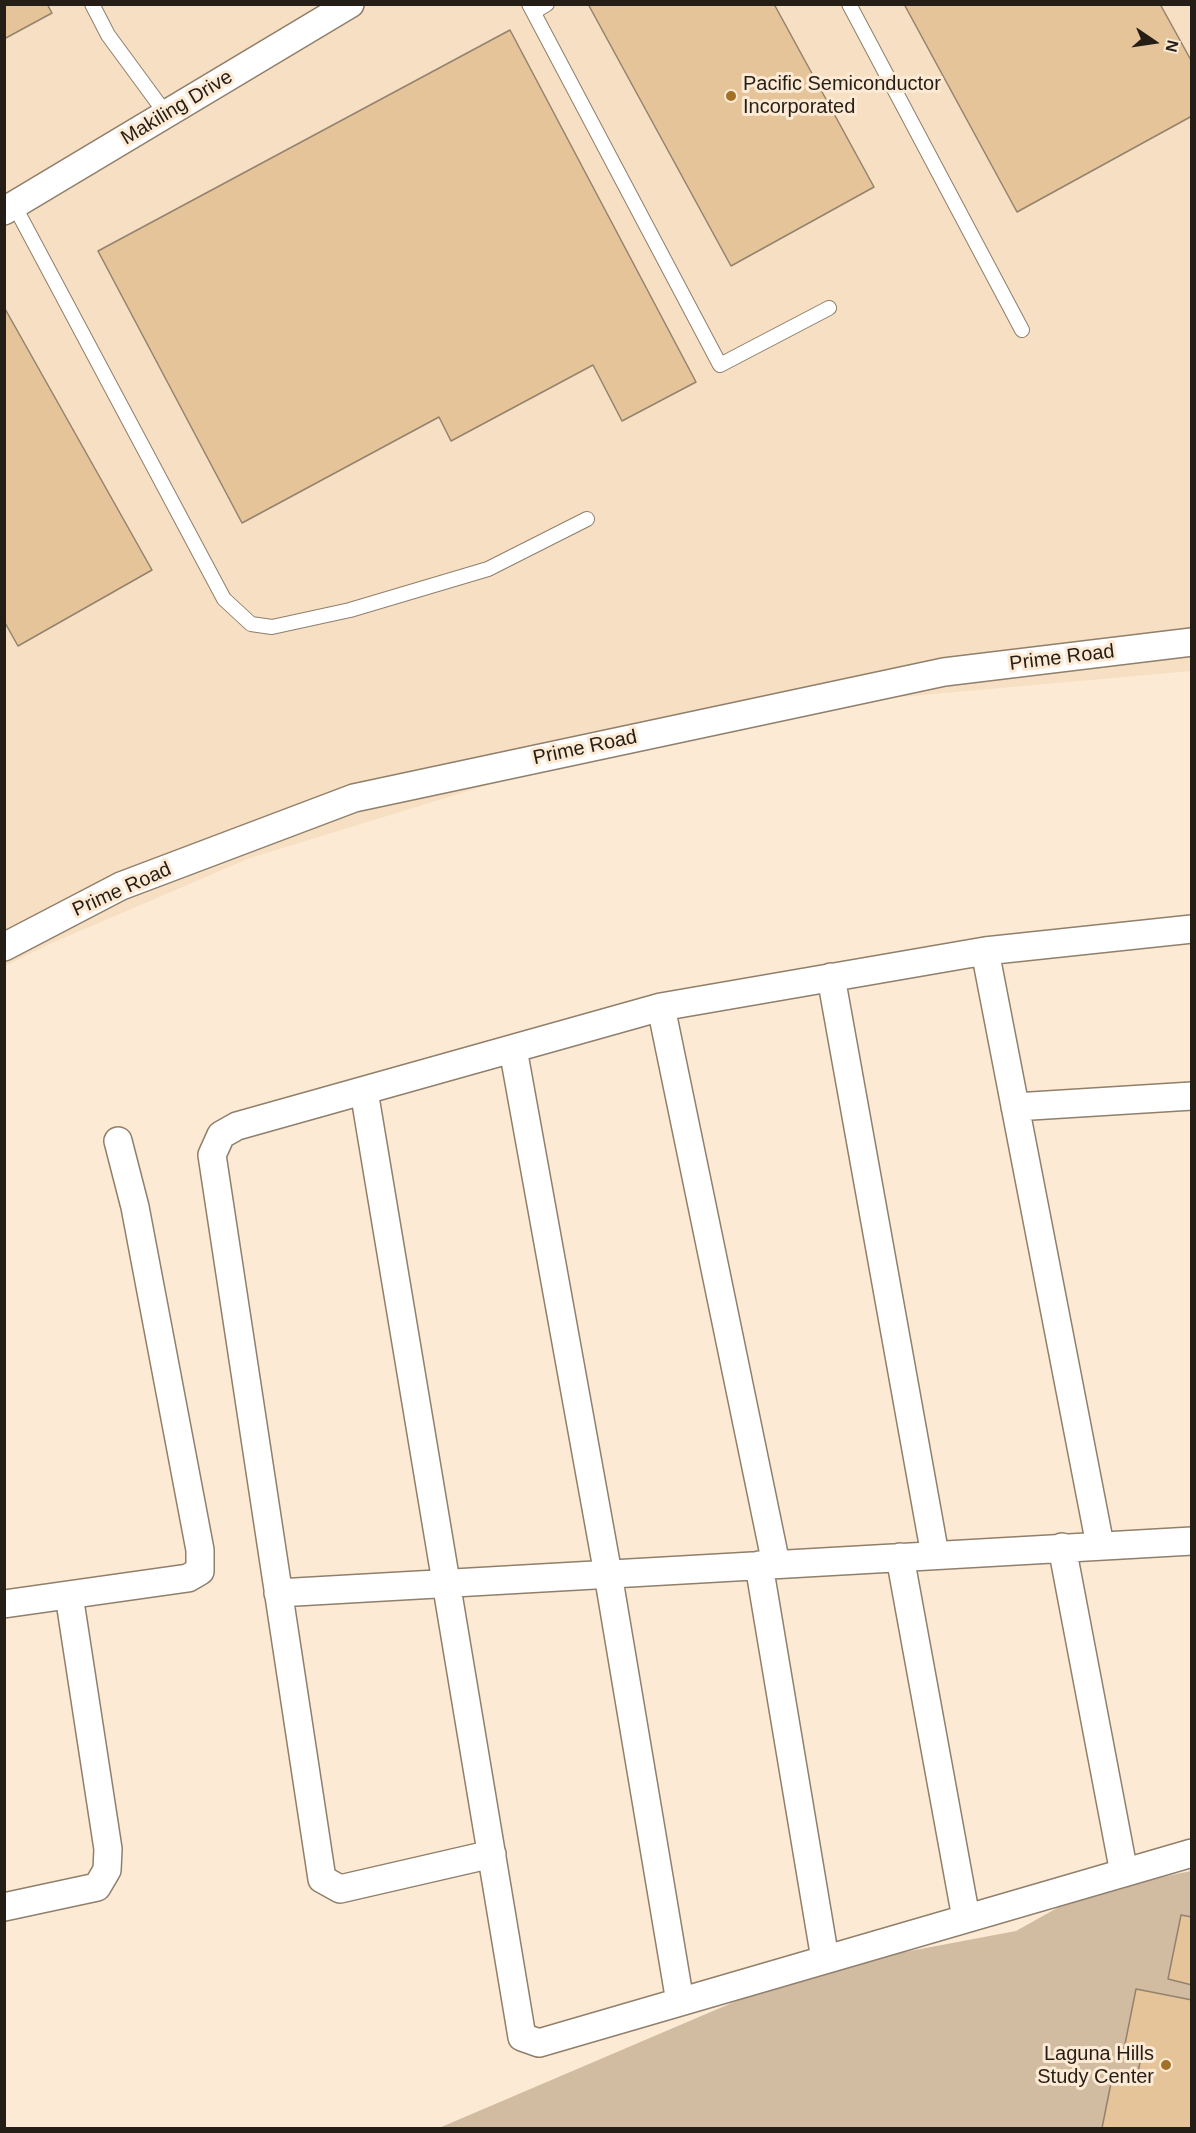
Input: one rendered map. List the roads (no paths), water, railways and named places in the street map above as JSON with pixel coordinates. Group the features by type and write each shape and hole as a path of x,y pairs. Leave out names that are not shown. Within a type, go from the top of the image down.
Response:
{"street":[{"name":"Makiling Drive","path":"9,208 350,4"},
{"name":"Prime Road","path":"4,947 121,886 354,798 944,672 1191,642"},
{"path":"492,1854 340,1889 322,1879 212,1155 221,1135 237,1126 661,1007 985,951 1191,929"},
{"path":"985,951 1100,1545"},
{"path":"831,977 935,1555"},
{"path":"661,1007 767,1564 825,1959"},
{"path":"513,1049 608,1574 680,2002"},
{"path":"364,1090 522,2037 539,2043 1191,1853"},
{"path":"1015,1107 1191,1096"},
{"path":"4,1604 188,1578 200,1571 200,1550 194,1516 135,1208 118,1140"},
{"path":"278,1593 1191,1541"},
{"path":"1062,1547 1124,1873"},
{"path":"900,1557 966,1918"},
{"path":"4,1907 97,1887 107,1870 108,1849 69,1595"}],"lane":[{"path":"92,4 108,35 166,114"},
{"path":"547,4 532,8 720,365 829,308"},
{"path":"849,4 1022,330"},
{"path":"9,208 224,599 251,624 272,627 350,610 488,568 587,519"}],"place":[{"name":"Pacific Semiconductor Incorporated","path":"731,96"},
{"name":"Laguna Hills Study Center","path":"1166,2065"}]}
